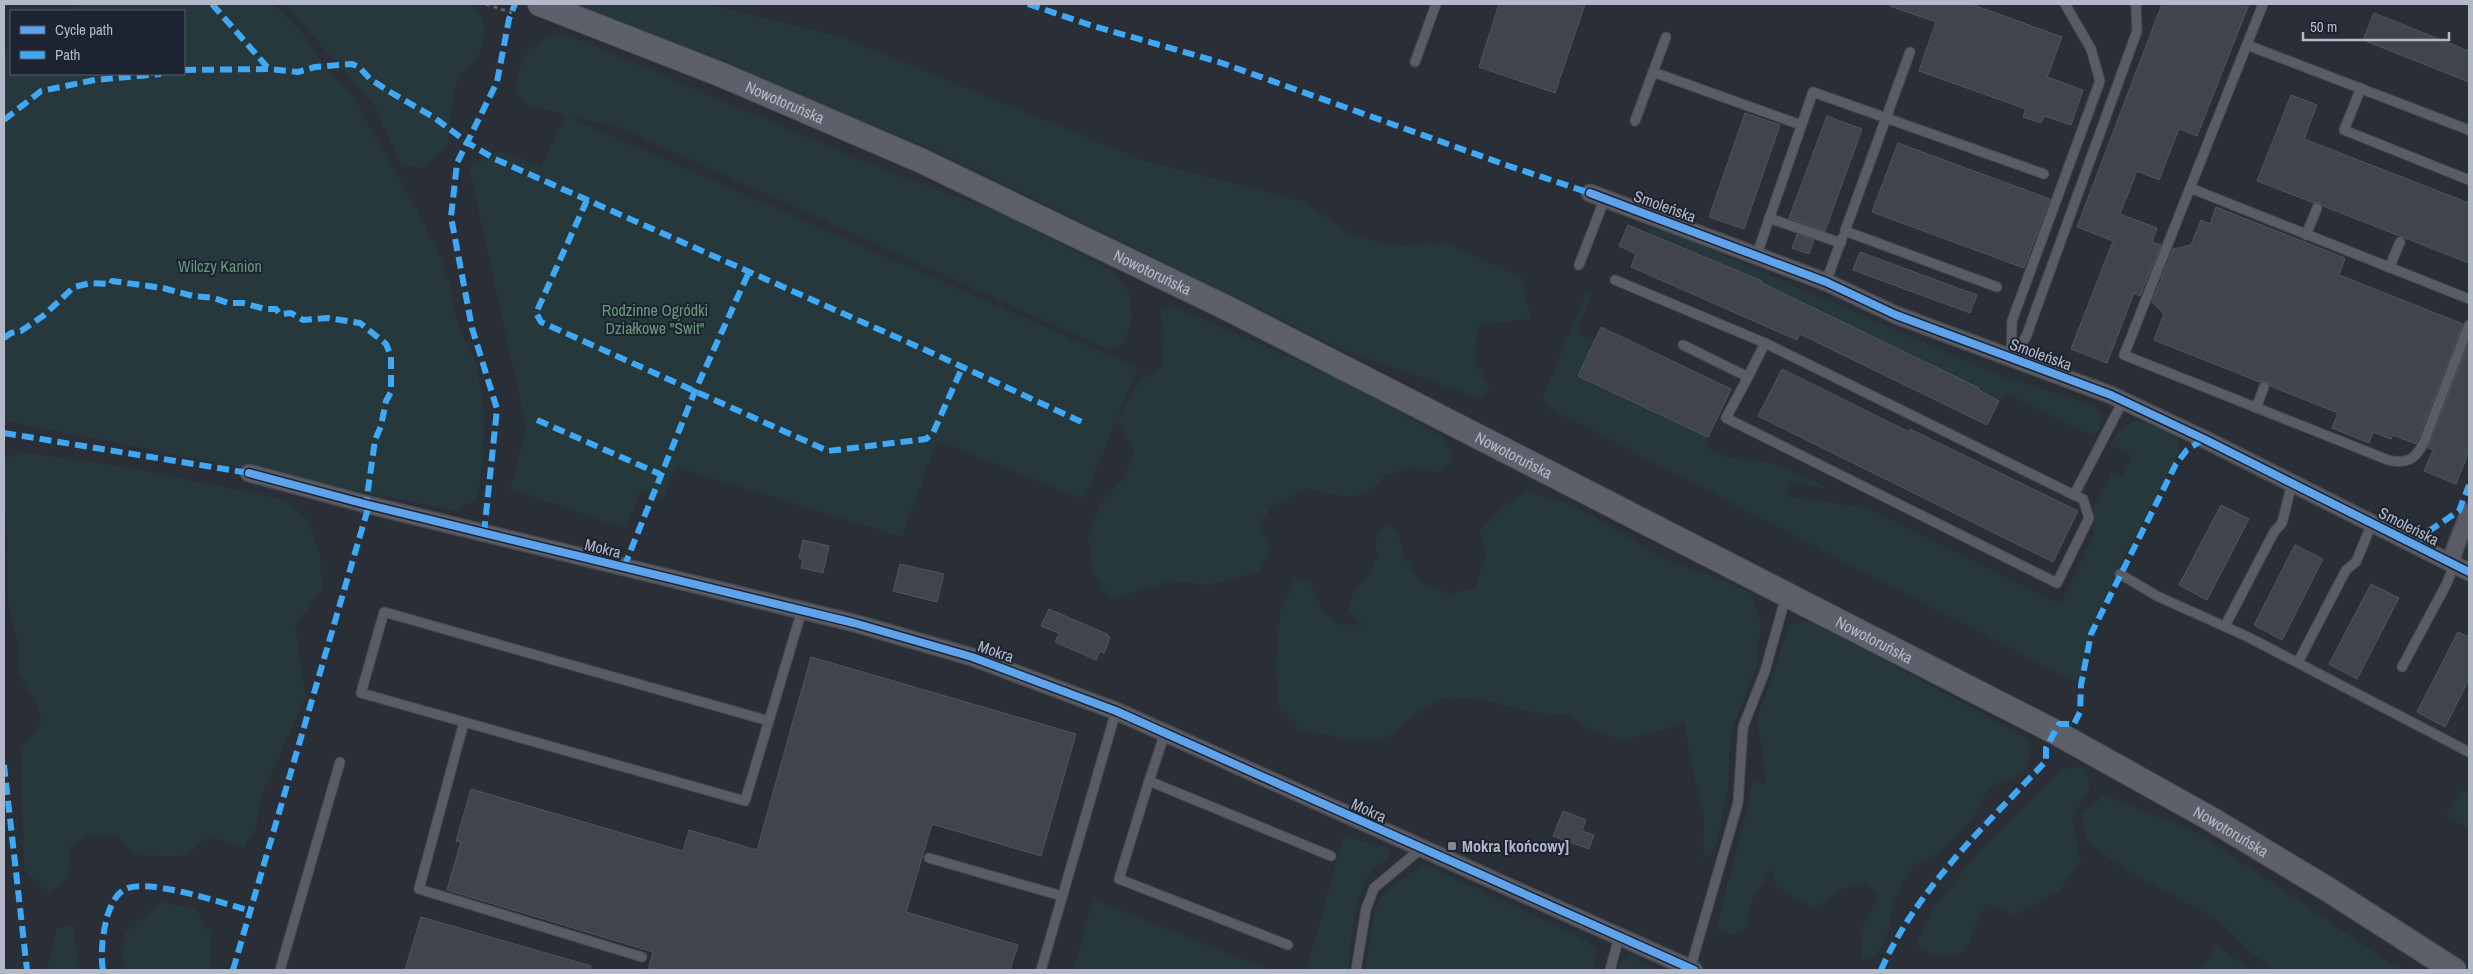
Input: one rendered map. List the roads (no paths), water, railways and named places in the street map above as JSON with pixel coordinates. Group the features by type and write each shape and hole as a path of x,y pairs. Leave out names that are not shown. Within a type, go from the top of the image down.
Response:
{"main road":[{"name":"Nowotoruńska","path":"540,4 722,75 922,162 1229,309 1786,596 2055,732 2202,814 2329,890 2454,970"}],"street":[{"name":"Smoleńska","path":"1597,195 1826,282 1896,315 2123,401 2469,572"},
{"name":"Mokra","path":"249,473 369,505 802,610 972,656 1116,711 1692,970"},
{"path":"2452,563 2454,551 2469,512"}],"lane":[{"path":"1415,62 1436,4"},
{"path":"2010,358 2012,321 2100,81 2092,49 2064,4"},
{"path":"2010,358 2026,337 2137,31 2136,4"},
{"path":"2263,4 2124,355 2388,460 2398,462 2412,460 2423,444 2469,326"},
{"path":"1635,121 1666,37"},
{"path":"2247,45 2469,130"},
{"path":"1826,282 1910,52"},
{"path":"1653,72 1801,125"},
{"path":"2361,88 2344,130 2469,179"},
{"path":"1756,257 1813,92 2044,174"},
{"path":"2190,188 2469,299"},
{"path":"1579,265 1597,195"},
{"path":"2306,235 2317,208"},
{"path":"1769,218 1841,243"},
{"path":"1845,231 1997,287"},
{"path":"2389,268 2400,242"},
{"path":"1615,280 1764,343 2083,498 2088,518 2057,583 1726,418 1764,343"},
{"path":"1683,345 1748,377"},
{"path":"2256,408 2264,387"},
{"path":"2074,495 2123,401"},
{"path":"2225,626 2274,532 2282,522 2292,483"},
{"path":"2298,662 2346,570 2356,562 2372,523"},
{"path":"2402,667 2446,586 2452,573 2452,563"},
{"path":"2120,574 2157,596 2225,626 2298,662 2469,752"},
{"path":"1692,970 1738,802 1743,727 1766,671 1786,596"},
{"path":"769,720 384,612 361,692 745,801 802,610"},
{"path":"1041,970 1116,711"},
{"path":"464,722 419,889 642,957"},
{"path":"1165,733 1119,879 1288,945"},
{"path":"280,970 340,762"},
{"path":"1149,781 1331,856"},
{"path":"1356,970 1366,909 1374,888 1422,848"},
{"path":"929,858 1062,896"},
{"path":"1610,970 1620,937"}],"place":[{"name":"Mokra [końcowy]","path":"1452,846"}],"park label":[{"name":"Wilczy Kanion","path":"220,266"},
{"name":"Rodzinne Ogródki Działkowe \"Świt\"","path":"655,319"}]}
